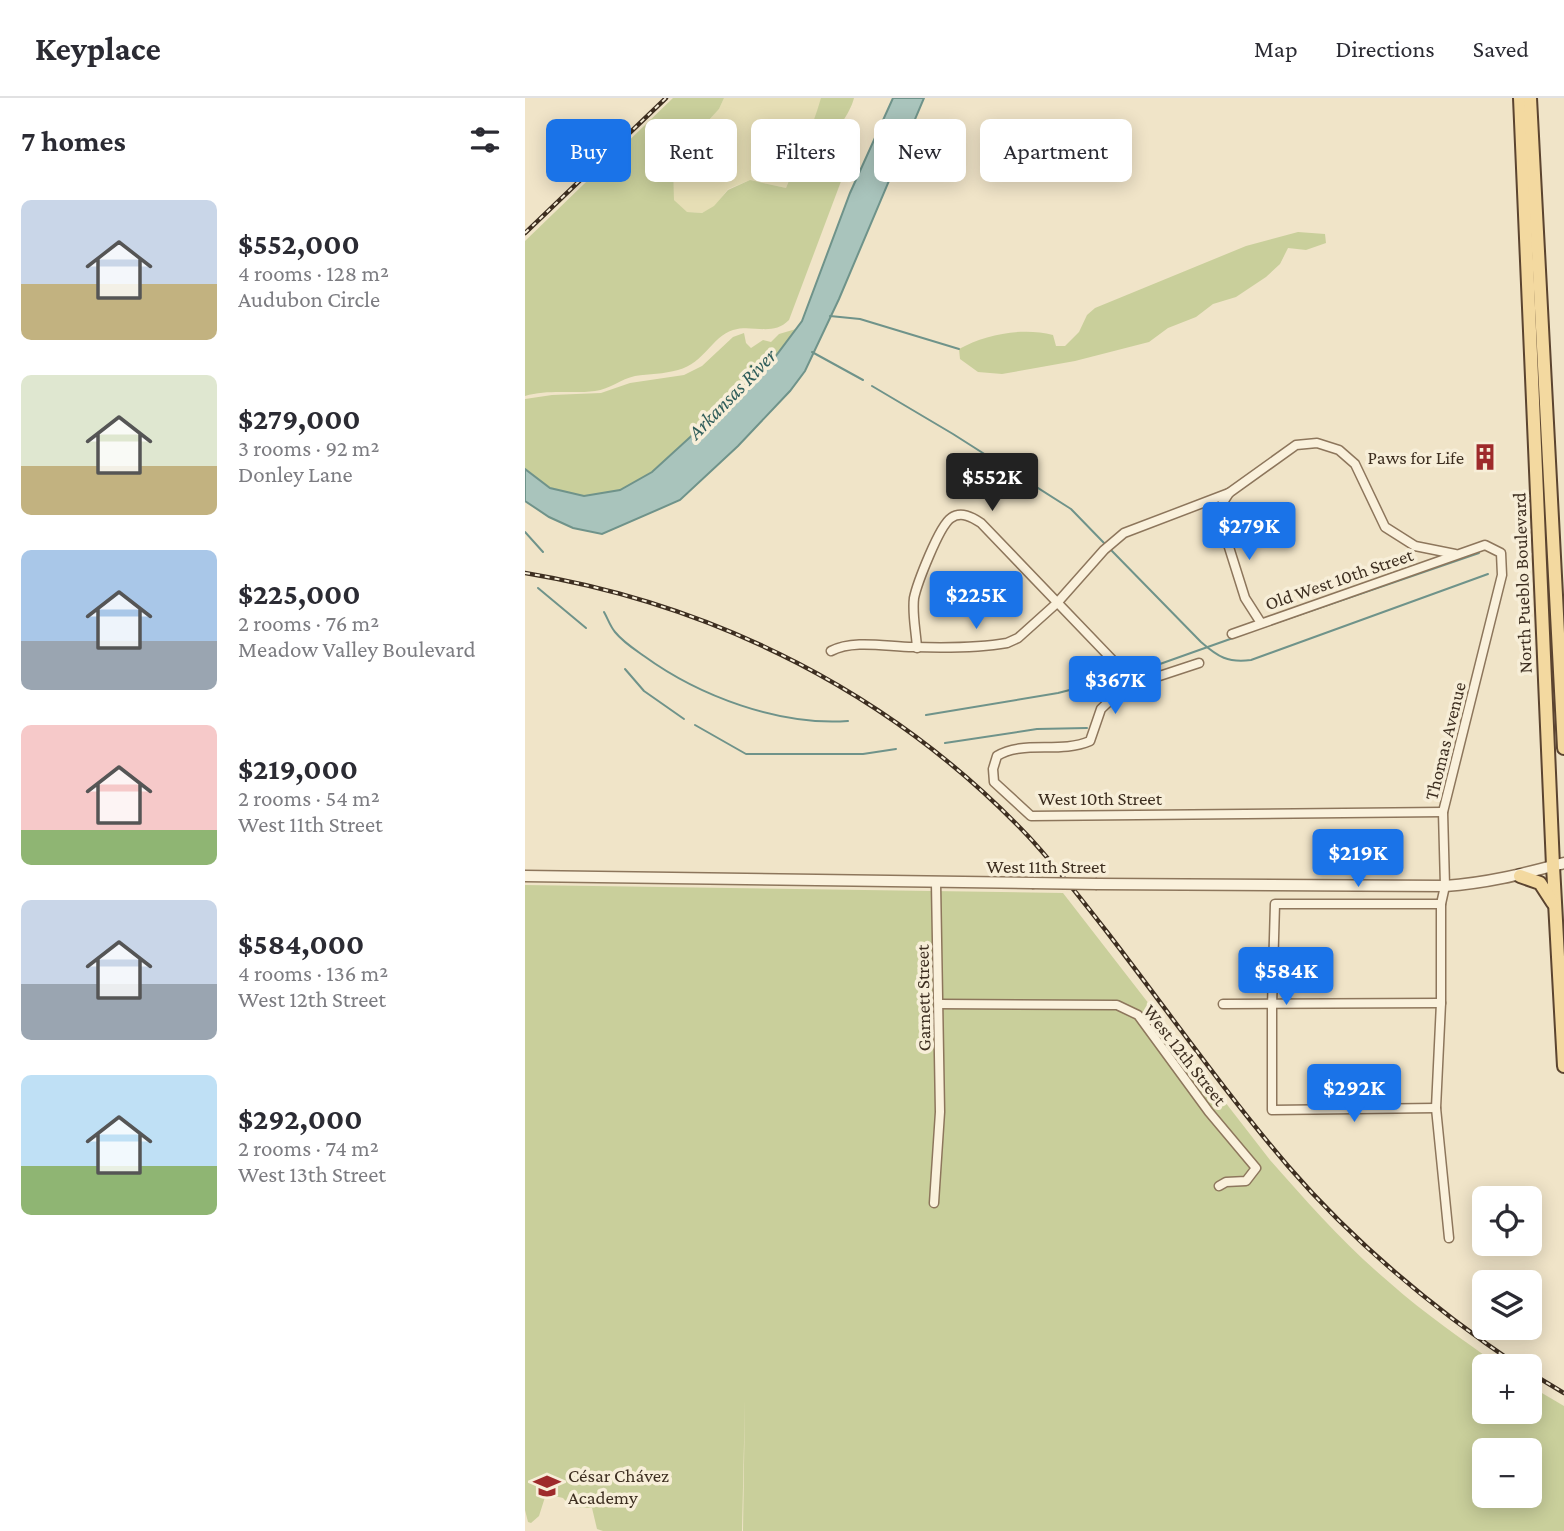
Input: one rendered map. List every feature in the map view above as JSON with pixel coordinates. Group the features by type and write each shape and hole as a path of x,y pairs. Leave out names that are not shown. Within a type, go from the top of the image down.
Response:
{"main road":[{"name":"North Pueblo Boulevard","path":"1520,98 1558,865 1555,906 1564,1066"},
{"name":"North Pueblo Boulevard","path":"1530,98 1564,748"},
{"path":"1520,876 1540,883 1555,906"}],"street":[{"path":"831,651 840,646 852,645 917,648 1007,643 1018,638 1057,603 1124,533 1229,493 1296,445 1317,443 1339,450 1355,464 1385,527 1415,546 1458,554"},
{"path":"1229,493 1220,507 1222,524 1245,598 1261,623"},
{"path":"917,648 915,592 943,527 951,518 961,515 972,517 981,523 1125,673"},
{"name":"Thomas Avenue","path":"1449,1238 1436,1108 1441,1003 1441,904 1445,886 1443,812 1503,567 1501,553 1485,545 1458,554"},
{"name":"Old West 10th Street","path":"1232,634 1458,554"},
{"name":"West 10th Street","path":"1199,663 1123,688 1101,709 1090,741 1075,747 1008,750 997,756 993,769 994,782 1031,816 1443,812"},
{"name":"West 11th Street","path":"525,876 936,883 1445,886 1482,884 1558,865"},
{"name":"Garnett Street","path":"934,1203 940,1112 936,883"},
{"path":"1301,903 1302,886"},
{"path":"1436,1108 1272,1110 1272,1006 1275,904 1441,904"},
{"path":"1223,1004 1272,1006 1441,1003"},
{"name":"West 12th Street","path":"939,1004 1117,1005 1132,1012 1138,1016 1209,1112 1256,1168 1246,1181 1226,1182 1219,1186"}],"shaded area":[{"path":"724,98 822,98 815,119 751,119 751,180 728,189 714,207 702,213 686,212 674,200 674,182 737,182 737,119 710,119"},
{"path":"759,182 788,182 786,188"}],"green space":[{"path":"673,98 724,98 710,119 651,119"},
{"path":"821,98 854,98 844,119 814,119"},
{"path":"645,125 645,182 674,182 674,200 687,212 702,213 714,206 728,190 750,180 786,188 789,182 841,182 789,320 776,328 740,329 725,333 695,362 678,370 635,376 595,391 525,396 525,241 586,182 631,182 631,139"},
{"path":"1298,232 1325,234 1326,243 1306,250 1288,248 1280,264 1266,277 1236,297 1213,304 1196,317 1168,328 1149,342 1075,361 1002,374 978,372 960,359 959,349 981,339 1005,333 1053,335 1056,346 1065,346 1079,332 1087,315 1095,308 1246,246"},
{"path":"796,329 769,365 652,472 620,490 584,496 550,488 525,469 525,399 601,393 630,383 684,375 702,366 733,337 744,333 746,343 751,348 763,340 771,342 779,334"},
{"path":"525,885 1063,893 1270,1160 1313,1208 1358,1254 1403,1294 1483,1354 1472,1354 1472,1424 1542,1424 1542,1393 1564,1406 1564,1531 743,1531 745,1399 742,1531 603,1531 597,1529 592,1508 571,1507 563,1498 546,1494 539,1516 531,1523 528,1522 525,1510"}],"water":[{"path":"893,98 924,98 915,119 883,119"},
{"path":"874,140 874,182 888,182 839,299 805,371 790,391 738,446 680,500 602,534 573,528 549,517 525,501 525,469 550,488 584,496 620,490 652,472 769,365 802,321 850,193 855,182 860,182 860,171"}],"waterway":[{"path":"830,316 860,319 959,349"},
{"path":"812,352 863,380"},
{"path":"872,386 1071,509 1105,544"},
{"path":"525,532 543,552"},
{"path":"1111,550 1201,642 1218,655 1236,661 1251,660 1488,574"},
{"path":"1264,627 1479,553"},
{"path":"538,588 586,628"},
{"path":"604,612 621,639 689,684 768,713 795,719 848,721"},
{"path":"1129,675 1233,638"},
{"path":"625,669 644,691 684,719"},
{"path":"926,715 1058,693 1124,676"},
{"path":"695,725 746,754 863,754 896,749"},
{"path":"945,743 1037,729 1087,728"}],"railway":[{"path":"525,233 666,98"},
{"path":"525,573 596,588 666,608 733,633 798,663 860,699 919,740 976,785 1049,859 1241,1109 1314,1195 1397,1274 1502,1354"},
{"path":"1542,1380 1564,1393"}],"place":[{"name":"Paws for Life","path":"1485,457"},
{"name":"César Chávez Academy","path":"547,1486"}],"water label":[{"name":"Arkansas River","path":"732,394"}]}
